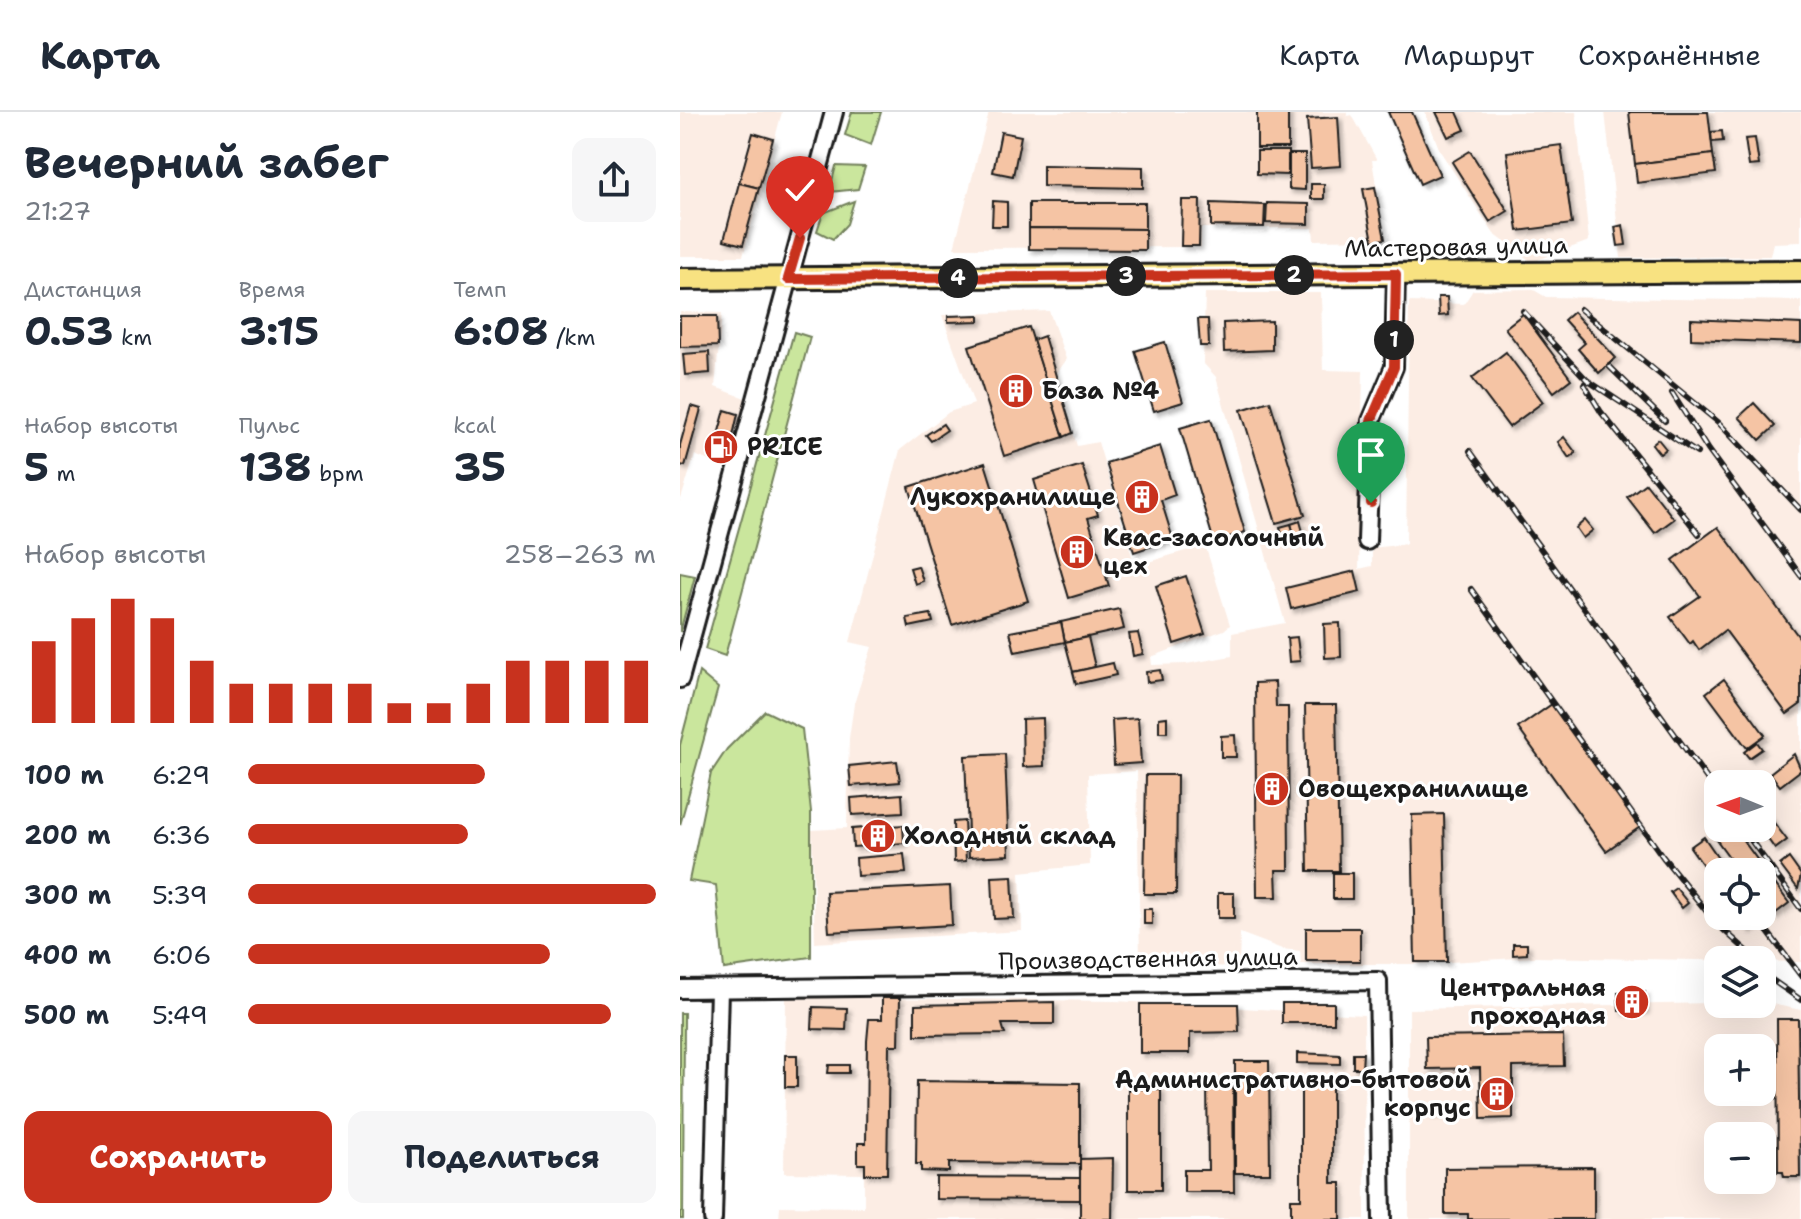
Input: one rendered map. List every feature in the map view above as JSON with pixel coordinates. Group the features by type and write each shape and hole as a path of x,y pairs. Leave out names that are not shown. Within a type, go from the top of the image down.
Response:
{"main road":[{"name":"Мастеровая улица","path":"680,279 1801,271"}],"street":[{"path":"680,679 834,112"},
{"path":"1367,541 1371,421 1394,367 1396,274"},
{"name":"Производственная улица","path":"680,989 1378,981 1382,1219"},
{"path":"713,1219 719,989"}],"shaded area":[{"path":"680,112 782,112 743,256 680,256"},
{"path":"989,112 1346,112 1348,116 1352,115 1377,160 1372,160 1385,239 1314,240 1313,228 1201,228 1201,247 954,248"},
{"path":"1425,112 1576,112 1589,241 1532,262 1494,234 1440,151"},
{"path":"1605,112 1801,112 1801,242 1773,243 1770,256 1621,258"},
{"path":"1532,289 1546,297 1801,301 1801,962 1776,962 1776,946 1704,946 1704,960 1536,957 1415,964 1301,964 1300,951 1282,949 1240,933 1239,967 1140,964 1137,771 1088,774 1090,865 1020,872 1022,931 815,943 812,830 847,828 849,738 854,704 872,647 850,642 900,450 949,412 974,404 942,315 1049,311 1066,359 1056,373 1077,446 1098,442 1135,566 1205,545 1230,625 1151,657 1152,665 1186,664 1232,656 1232,633 1285,623 1216,377 1203,363 1205,293 1321,293 1323,370 1363,371 1359,569 1372,566 1372,548 1406,544 1409,302 1464,304 1473,290"},
{"path":"680,312 722,313 715,387 748,399 723,467 695,455 680,502"},
{"path":"786,997 1115,1001 1364,1015 1365,1219 779,1219 780,1206 864,1207 864,1174 784,1173"},
{"path":"1704,1003 1704,1018 1776,1018 1776,1005 1801,1010 1801,1219 1409,1219 1409,1009"}],"green space":[{"path":"852,112 881,112 871,145 845,135"},
{"path":"836,166 865,167 858,189 829,192"},
{"path":"854,201 847,224 833,239 817,231 823,213"},
{"path":"794,332 810,337 725,656 705,649"},
{"path":"680,573 695,576 680,632"},
{"path":"699,672 718,688 680,825 680,745"},
{"path":"765,711 802,729 811,812 811,957 724,969 716,885 689,881 711,773 727,749"},
{"path":"680,1013 684,1013 683,1219 680,1219"}],"building":[{"path":"1257,112 1288,112 1288,148 1257,148"},
{"path":"1388,112 1412,112 1440,175 1420,184"},
{"path":"1436,112 1457,112 1465,130 1448,137"},
{"path":"1629,112 1708,112 1713,154 1635,164"},
{"path":"1338,117 1341,166 1311,168 1307,119"},
{"path":"1722,131 1723,141 1712,142 1711,132"},
{"path":"1001,132 1021,136 1013,176 993,172"},
{"path":"753,133 773,139 759,188 739,183"},
{"path":"1755,138 1759,165 1749,166 1745,139"},
{"path":"1561,145 1572,224 1518,231 1507,152"},
{"path":"1257,151 1288,151 1288,175 1257,174"},
{"path":"1470,151 1508,211 1490,222 1452,162"},
{"path":"1289,154 1305,154 1305,190 1289,189"},
{"path":"1713,154 1716,173 1637,183 1635,164"},
{"path":"1043,165 1143,167 1143,188 1043,186"},
{"path":"739,183 759,188 743,245 724,240"},
{"path":"1311,184 1324,184 1324,199 1311,199"},
{"path":"1375,187 1385,239 1373,241 1363,189"},
{"path":"1182,200 1200,200 1199,246 1181,246"},
{"path":"993,201 1007,202 1007,226 992,226"},
{"path":"1029,203 1145,203 1145,229 1029,228"},
{"path":"1211,203 1265,205 1264,227 1211,226"},
{"path":"1267,203 1309,204 1309,224 1266,223"},
{"path":"1623,225 1626,245 1618,246 1615,227"},
{"path":"1029,228 1145,229 1145,250 1029,249"},
{"path":"1438,297 1447,297 1448,315 1439,316"},
{"path":"1573,312 1616,358 1599,373 1578,349 1585,343 1564,320"},
{"path":"1523,314 1571,379 1554,392 1505,328"},
{"path":"979,315 979,321 948,322 948,316"},
{"path":"680,316 717,316 718,346 680,347"},
{"path":"1198,319 1208,319 1209,346 1200,346"},
{"path":"1691,319 1801,324 1801,343 1691,339"},
{"path":"1272,321 1272,350 1224,352 1223,323"},
{"name":"База №4","path":"1029,327 1064,437 1004,456 969,346"},
{"path":"1044,336 1073,433 1064,437 1033,340"},
{"path":"1165,342 1183,402 1154,411 1135,351"},
{"path":"709,352 710,373 685,375 683,354"},
{"path":"1506,352 1543,402 1509,427 1472,378"},
{"path":"1270,401 1305,515 1276,523 1241,410"},
{"path":"1754,403 1775,426 1760,440 1739,417"},
{"path":"691,406 701,409 685,466 680,465 680,445"},
{"path":"725,410 738,414 729,453 719,454 714,449"},
{"path":"1211,419 1245,532 1214,542 1180,428"},
{"path":"943,424 947,430 931,441 926,435"},
{"path":"1564,437 1576,453 1569,458 1558,442"},
{"path":"1658,439 1666,449 1660,454 1652,444"},
{"name":"Лукохранилище","path":"1160,446 1175,495 1161,500 1173,539 1134,552 1106,463"},
{"path":"985,463 1028,601 952,625 909,487"},
{"name":"Квас-засолочный цех","path":"1082,465 1098,515 1088,518 1109,586 1069,598 1034,480"},
{"path":"1646,483 1674,519 1655,533 1627,497"},
{"path":"1585,520 1593,530 1583,538 1576,528"},
{"path":"1300,521 1305,539 1296,542 1291,524"},
{"path":"1291,524 1295,538 1284,541 1280,527"},
{"path":"1718,527 1801,640 1801,704 1787,714 1725,630 1699,650 1693,641 1690,644 1670,617 1700,596 1673,560"},
{"path":"918,566 923,581 915,584 910,568"},
{"path":"1355,571 1360,592 1291,609 1286,588"},
{"name":"Квас-засолочный цех","path":"1186,576 1205,634 1174,644 1156,586"},
{"path":"1119,609 1124,629 1065,642 1061,622"},
{"path":"931,614 933,622 909,627 907,618"},
{"path":"1061,622 1065,642 1015,652 1010,632"},
{"path":"1340,623 1341,657 1325,658 1324,624"},
{"path":"1138,633 1143,654 1133,656 1129,634"},
{"path":"1088,637 1095,667 1073,672 1065,642"},
{"path":"1297,637 1300,661 1289,662 1287,638"},
{"path":"1113,663 1116,675 1076,684 1073,672"},
{"path":"1160,670 1162,680 1147,682 1146,672"},
{"path":"1724,679 1765,735 1747,748 1706,693"},
{"name":"Овощехранилище","path":"1275,682 1276,707 1288,707 1289,870 1276,870 1277,897 1257,897 1255,683"},
{"path":"1552,704 1640,827 1606,851 1518,728"},
{"name":"Овощехранилище","path":"1305,705 1336,705 1339,871 1308,871"},
{"path":"1167,717 1167,732 1159,732 1159,718"},
{"path":"1043,718 1044,766 1023,767 1022,719"},
{"path":"1138,718 1141,763 1114,765 1112,720"},
{"path":"1235,735 1236,757 1221,757 1221,736"},
{"path":"1757,742 1762,749 1749,758 1744,752"},
{"path":"1005,754 1009,855 969,857 965,756"},
{"path":"1794,754 1801,770 1780,786 1774,770"},
{"path":"897,761 900,782 851,786 849,766"},
{"path":"1146,775 1177,775 1176,894 1144,894"},
{"path":"902,794 903,812 852,815 851,798"},
{"path":"1444,814 1447,962 1415,962 1412,815"},
{"path":"964,821 966,861 954,862 953,822"},
{"name":"Холодный склад","path":"903,825 904,843 853,847 852,829"},
{"path":"1776,825 1787,840 1775,849 1770,842 1776,842"},
{"path":"1704,837 1704,842 1707,842 1718,858 1704,858 1704,866 1690,847"},
{"path":"1718,842 1744,842 1756,858 1730,858"},
{"name":"Холодный склад","path":"904,854 906,873 857,876 856,858"},
{"path":"1789,858 1801,875 1798,889 1780,865"},
{"path":"1333,873 1352,873 1352,899 1333,899"},
{"path":"1012,876 1014,918 994,919 992,877"},
{"path":"1776,885 1789,903 1776,913"},
{"path":"950,886 952,925 829,932 826,892"},
{"path":"1676,888 1688,903 1682,908 1670,892"},
{"path":"1218,893 1234,893 1234,918 1218,918"},
{"path":"1144,909 1152,909 1152,924 1144,924"},
{"path":"1306,928 1360,928 1360,961 1306,961"},
{"path":"1513,944 1527,944 1527,954 1513,955"},
{"name":"Центральная проходная","path":"1645,992 1645,1010 1619,1011 1618,993"},
{"path":"882,998 900,998 899,1045 889,1045 887,1174 865,1174 865,1164 858,1164 858,1143 866,1143 869,1019 882,1019"},
{"path":"1054,1002 1054,1024 1002,1024 1005,1034 915,1035 915,1005"},
{"path":"1282,1003 1334,1003 1334,1023 1282,1023"},
{"path":"1140,1004 1238,1004 1239,1032 1190,1033 1190,1053 1140,1053"},
{"path":"813,1007 847,1008 846,1030 812,1029"},
{"path":"1777,1019 1798,1019 1800,1177 1784,1177 1783,1172 1778,1172"},
{"name":"Административно-бытовой корпус","path":"1563,1035 1564,1066 1513,1067 1513,1118 1481,1119 1480,1068 1427,1069 1426,1037"},
{"path":"1297,1053 1340,1055 1340,1064 1297,1063"},
{"path":"1353,1053 1363,1053 1362,1068 1353,1068"},
{"path":"785,1055 797,1055 797,1087 785,1087"},
{"path":"1235,1061 1269,1061 1270,1173 1235,1173"},
{"path":"829,1065 849,1065 849,1073 828,1073"},
{"path":"1301,1078 1332,1078 1332,1183 1341,1183 1341,1219 1291,1219 1291,1199 1301,1199"},
{"path":"1207,1080 1233,1080 1234,1192 1184,1192 1184,1170 1208,1170"},
{"path":"917,1081 1080,1083 1080,1164 949,1163 949,1172 921,1171 921,1164 916,1164"},
{"path":"1128,1089 1161,1089 1161,1190 1128,1190"},
{"path":"1428,1105 1441,1105 1441,1113 1429,1114"},
{"path":"1113,1158 1112,1219 1080,1219 1080,1159"},
{"path":"1594,1167 1594,1219 1468,1219 1468,1214 1445,1214 1445,1168"},
{"path":"936,1177 1080,1178 1080,1200 936,1199"}],"railway":[{"path":"1580,309 1718,422 1801,510"},
{"path":"1523,311 1587,380 1697,453"},
{"path":"1609,366 1665,421"},
{"path":"1584,384 1601,412 1699,534"},
{"path":"1672,393 1708,450 1801,576"},
{"path":"1470,451 1704,775"},
{"path":"1471,589 1663,857 1716,923 1741,946"},
{"path":"1752,842 1801,909"},
{"path":"1766,930 1801,976"},
{"path":"1776,983 1801,1000"}],"place":[{"name":"База №4","path":"1016,391"},
{"name":"PRICE","path":"721,447"},
{"name":"Лукохранилище","path":"1142,497"},
{"name":"Квас-засолочный цех","path":"1077,552"},
{"name":"Овощехранилище","path":"1272,789"},
{"name":"Холодный склад","path":"878,836"},
{"name":"Центральная проходная","path":"1632,1002"},
{"name":"Административно-бытовой корпус","path":"1497,1094"}],"route":[{"path":"800,238 788,279 1396,274 1394,367 1371,421 1371,503"}]}
